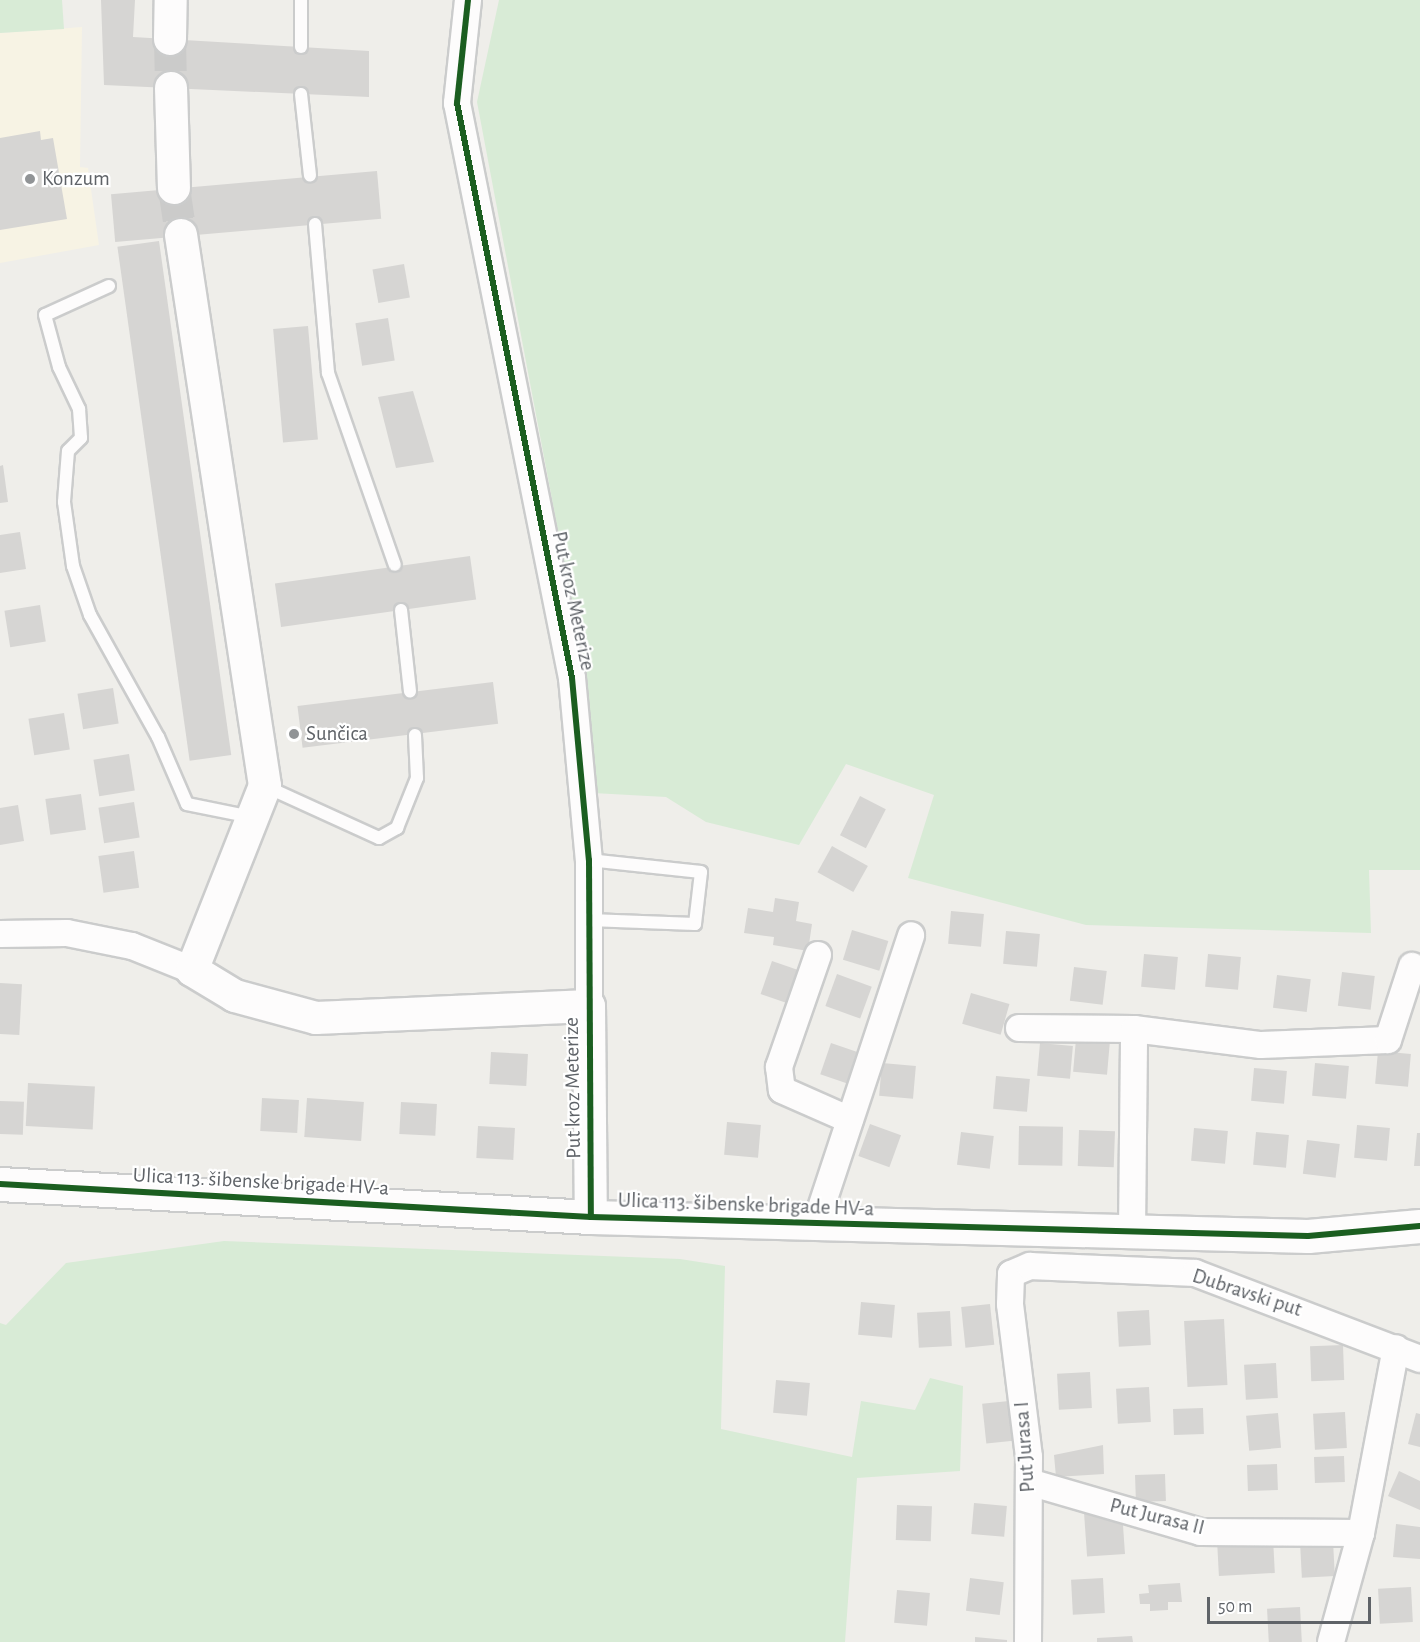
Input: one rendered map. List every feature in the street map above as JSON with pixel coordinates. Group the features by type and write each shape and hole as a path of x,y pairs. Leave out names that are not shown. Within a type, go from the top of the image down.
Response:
{"main road":[{"name":"Ulica 113. šibenske brigade HV-a","path":"0,1184 591,1217 1308,1236 1420,1226"}],"street":[{"path":"170,39 171,0"},
{"name":"Put kroz Meterize","path":"468,0 457,104 572,678 589,860 591,1217"},
{"path":"171,88 174,188"},
{"path":"180,235 265,786 192,970"},
{"name":"Put kroz Meterize","path":"0,934 67,933 132,946 192,970 235,996 316,1018 589,1006"},
{"name":"Ulica 113. šibenske brigade HV-a","path":"816,1223 911,935"},
{"path":"819,955 779,1067 782,1090 850,1120"},
{"path":"1019,1028 1134,1029 1262,1045 1388,1040 1412,966"},
{"path":"1132,1232 1134,1029"},
{"name":"Dubravski put","path":"1030,1266 1195,1273 1420,1359"},
{"name":"Put Jurasa I","path":"1028,1642 1029,1482 1010,1304 1011,1274 1030,1266"},
{"path":"1330,1642 1361,1533 1396,1348"},
{"name":"Put Jurasa II","path":"1029,1482 1201,1532 1361,1533"}],"lane":[{"path":"301,47 302,0"},
{"path":"301,94 310,176"},
{"path":"315,224 328,373 395,565"},
{"path":"109,286 45,315 59,367 79,409 81,438 68,451 64,502 73,566 90,615 158,737 187,804 253,817"},
{"path":"401,610 410,692"},
{"path":"265,786 379,838 397,828 417,778 415,735"},
{"path":"589,860 701,872 695,924 589,921"}],"shaded area":[{"path":"82,27 80,167 88,168 99,245 0,263 0,33"}],"green space":[{"path":"0,0 62,0 64,29 0,33"},
{"path":"499,0 1420,0 1420,870 1369,870 1371,933 1086,925 908,878 934,795 846,764 799,845 706,822 666,797 593,793 585,674 477,102"},
{"path":"224,1241 680,1259 725,1266 721,1429 852,1457 861,1401 915,1410 930,1378 963,1386 960,1471 857,1478 845,1642 0,1642 0,1323 6,1325 66,1263"}],"building":[{"path":"101,0 135,0 133,37 369,51 369,97 104,85"},
{"name":"Konzum","path":"40,131 41,140 53,138 67,219 0,230 0,138"},
{"path":"377,171 381,219 115,242 111,194"},
{"path":"159,241 231,755 190,761 117,247"},
{"path":"404,264 410,297 378,303 372,270"},
{"path":"388,318 395,360 362,366 355,323"},
{"path":"308,326 318,440 283,443 273,329"},
{"path":"413,391 434,462 396,468 378,397"},
{"path":"3,465 8,502 0,503 0,466"},
{"path":"20,532 26,569 0,573 0,535"},
{"path":"470,556 476,600 281,627 275,583"},
{"path":"40,605 46,642 10,647 4,611"},
{"path":"493,682 498,724 303,748 297,706"},
{"path":"113,688 119,724 83,729 77,694"},
{"path":"64,713 70,750 34,755 28,719"},
{"path":"129,754 135,791 99,796 93,760"},
{"path":"81,794 86,830 50,835 45,799"},
{"path":"860,796 886,809 866,848 840,835"},
{"path":"134,802 140,838 104,843 98,808"},
{"path":"18,805 24,841 0,845 0,808"},
{"path":"832,846 868,866 853,892 817,872"},
{"path":"134,851 139,888 103,893 98,856"},
{"path":"775,898 799,902 796,921 812,924 808,951 773,945 774,937 744,933 748,908 773,912"},
{"path":"951,911 984,914 981,947 948,944"},
{"path":"852,930 888,941 879,971 843,960"},
{"path":"1006,931 1040,934 1037,967 1003,964"},
{"path":"1144,954 1178,957 1175,990 1141,987"},
{"path":"1208,954 1241,957 1238,990 1205,987"},
{"path":"772,961 806,973 795,1006 761,994"},
{"path":"1074,967 1107,971 1103,1005 1070,1001"},
{"path":"1342,972 1375,976 1371,1010 1338,1006"},
{"path":"837,974 872,987 860,1019 825,1006"},
{"path":"1277,975 1311,979 1307,1012 1273,1008"},
{"path":"0,983 22,984 19,1035 0,1034"},
{"path":"971,993 1009,1004 1001,1035 962,1024"},
{"path":"1076,1039 1110,1042 1107,1075 1073,1072"},
{"path":"831,1043 863,1054 852,1085 820,1074"},
{"path":"1040,1043 1073,1046 1070,1079 1037,1076"},
{"path":"1378,1051 1411,1054 1408,1087 1375,1084"},
{"path":"491,1052 528,1054 526,1086 489,1084"},
{"path":"882,1063 916,1066 913,1099 879,1096"},
{"path":"1315,1063 1349,1066 1346,1099 1312,1096"},
{"path":"1254,1068 1287,1071 1284,1104 1251,1101"},
{"path":"996,1076 1030,1079 1027,1112 993,1109"},
{"path":"28,1083 95,1087 93,1129 26,1126"},
{"path":"262,1098 299,1100 297,1133 260,1131"},
{"path":"307,1098 364,1102 361,1141 304,1137"},
{"path":"0,1101 24,1102 23,1135 0,1134"},
{"path":"401,1102 437,1104 435,1136 399,1134"},
{"path":"727,1122 761,1125 758,1158 724,1155"},
{"path":"870,1124 901,1135 889,1167 858,1156"},
{"path":"1357,1125 1390,1128 1387,1161 1354,1158"},
{"path":"478,1126 515,1128 513,1160 476,1158"},
{"path":"1019,1126 1063,1127 1062,1166 1018,1165"},
{"path":"1194,1128 1228,1131 1225,1164 1191,1161"},
{"path":"1079,1130 1115,1131 1114,1167 1078,1166"},
{"path":"961,1132 994,1136 990,1169 957,1165"},
{"path":"1256,1132 1289,1135 1286,1168 1253,1165"},
{"path":"1417,1133 1420,1133 1420,1166 1414,1166"},
{"path":"1307,1140 1340,1144 1336,1178 1303,1174"},
{"path":"861,1302 895,1305 892,1338 858,1335"},
{"path":"990,1304 994,1345 965,1348 961,1307"},
{"path":"1149,1310 1151,1345 1119,1347 1117,1312"},
{"path":"950,1311 952,1346 919,1348 917,1313"},
{"path":"1224,1319 1227,1385 1188,1387 1184,1321"},
{"path":"1343,1345 1344,1380 1311,1381 1310,1346"},
{"path":"1276,1363 1278,1398 1246,1400 1244,1365"},
{"path":"1090,1372 1092,1408 1059,1410 1057,1374"},
{"path":"776,1380 810,1383 807,1416 773,1413"},
{"path":"1149,1387 1151,1422 1118,1424 1116,1389"},
{"path":"1009,1401 1013,1441 986,1444 982,1404"},
{"path":"1203,1408 1204,1434 1174,1435 1173,1409"},
{"path":"1345,1412 1347,1448 1315,1450 1313,1414"},
{"path":"1278,1413 1281,1448 1249,1451 1246,1416"},
{"path":"1416,1413 1420,1414 1420,1447 1408,1444"},
{"path":"1103,1445 1104,1474 1056,1477 1054,1455"},
{"path":"1344,1456 1345,1482 1315,1483 1314,1457"},
{"path":"1277,1464 1278,1490 1248,1491 1247,1465"},
{"path":"1399,1471 1420,1481 1420,1510 1388,1496"},
{"path":"1165,1474 1166,1501 1136,1502 1135,1475"},
{"path":"974,1503 1007,1506 1004,1537 971,1534"},
{"path":"897,1505 932,1506 931,1541 896,1540"},
{"path":"1122,1511 1125,1554 1087,1557 1084,1514"},
{"path":"1396,1524 1420,1527 1420,1559 1393,1557"},
{"path":"1273,1538 1275,1573 1219,1576 1217,1541"},
{"path":"1333,1541 1335,1576 1302,1578 1300,1543"},
{"path":"970,1578 1004,1582 1000,1615 966,1611"},
{"path":"1103,1578 1105,1613 1073,1615 1071,1580"},
{"path":"1180,1583 1182,1602 1168,1602 1168,1610 1150,1611 1150,1604 1140,1604 1139,1594 1149,1593 1148,1585"},
{"path":"1411,1587 1413,1622 1380,1624 1378,1589"},
{"path":"897,1590 930,1593 927,1626 894,1623"},
{"path":"1300,1607 1302,1642 1269,1642 1267,1609"},
{"path":"1132,1636 1133,1642 1097,1642 1097,1638"},
{"path":"975,1637 1007,1640 1007,1642 975,1642"}],"tunnel":[{"path":"170,39 171,88"},
{"path":"174,188 181,235"}],"cycle path":[{"path":"468,0 457,103 572,678 589,860 591,1217"},
{"path":"0,1184 591,1217 1308,1236 1420,1226"}],"place":[{"name":"Konzum","path":"30,179"},
{"name":"Sunčica","path":"294,734"}]}
